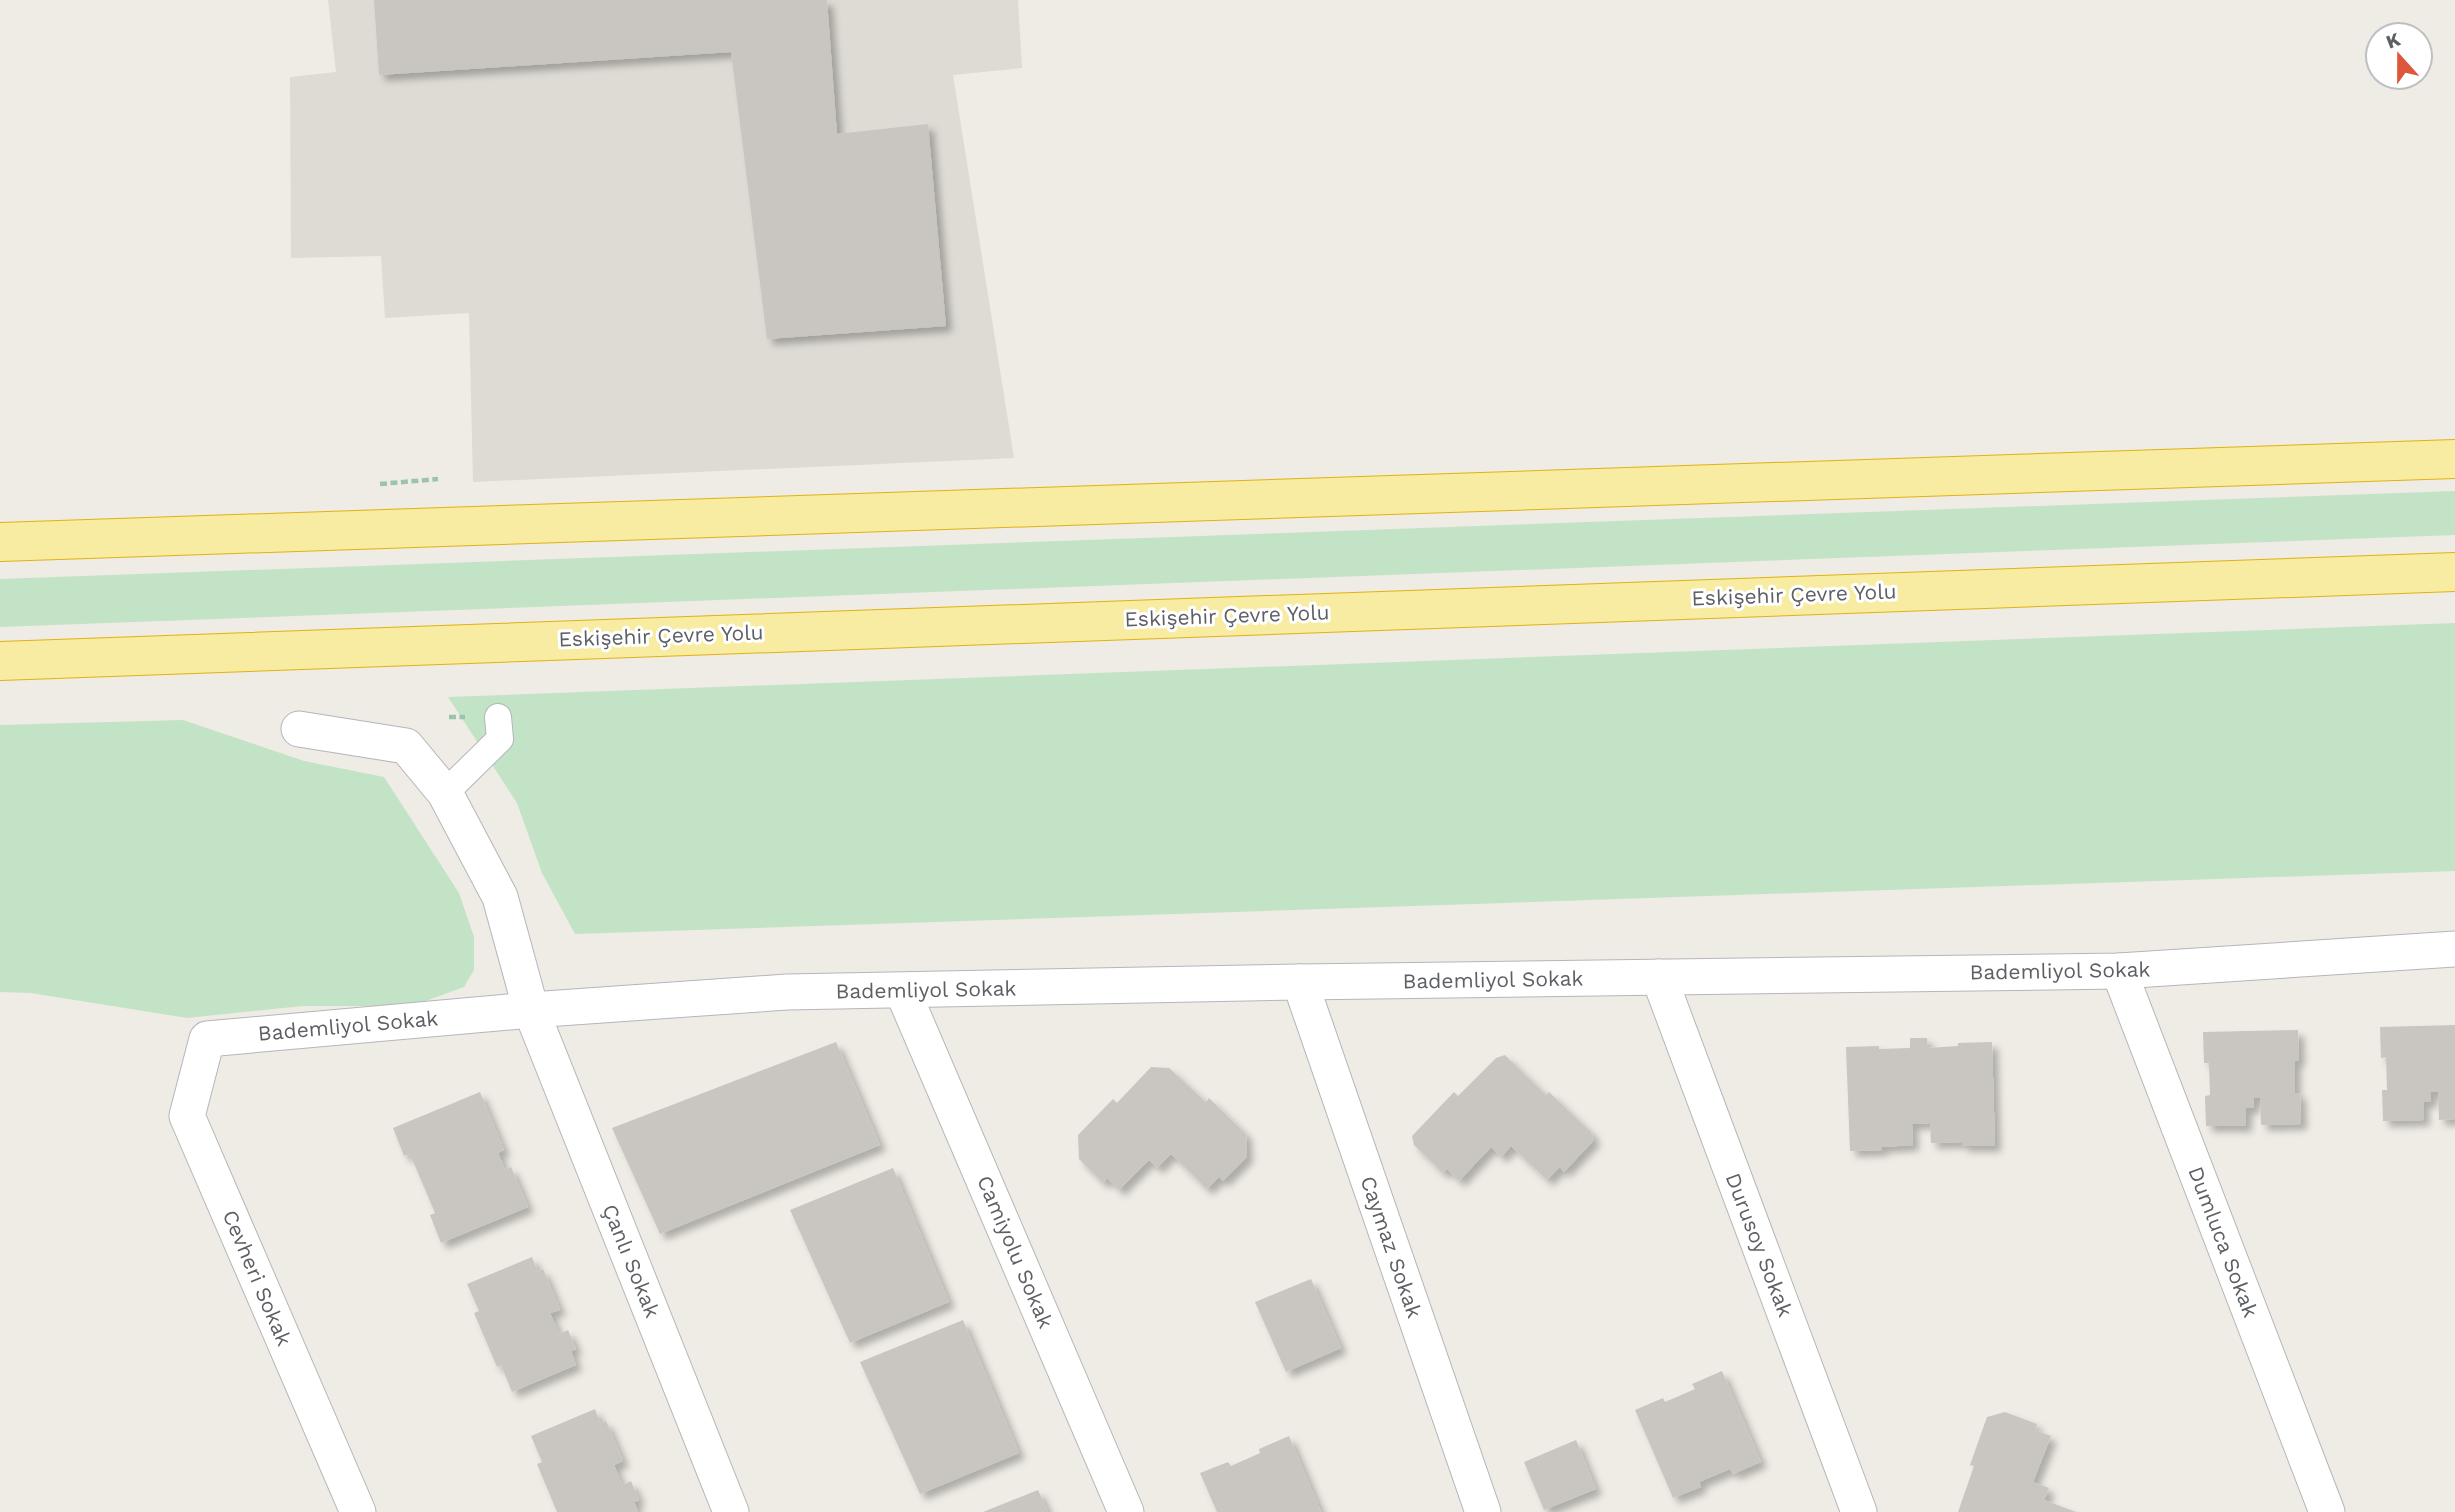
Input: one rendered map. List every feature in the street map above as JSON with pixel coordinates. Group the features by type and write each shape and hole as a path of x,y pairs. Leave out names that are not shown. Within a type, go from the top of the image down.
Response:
{"highway":[{"path":"0,542 2455,459"},
{"name":"Eskişehir Çevre Yolu","path":"0,660 2455,572"}],"street":[{"path":"445,793 500,738 498,718"},
{"path":"299,729 406,746 445,793 500,897 531,1010"},
{"name":"Bademliyol Sokak","path":"207,1039 531,1010 787,992 2119,971 2455,949"},
{"name":"Dumluca Sokak","path":"2119,971 2327,1512"},
{"name":"Durusoy Sokak","path":"1658,977 1859,1512"},
{"name":"Caymaz Sokak","path":"1300,982 1483,1512"},
{"name":"Camiyolu Sokak","path":"903,992 1126,1512"},
{"name":"Çanlı Sokak","path":"531,1010 731,1512"},
{"name":"Cevheri Sokak","path":"207,1039 187,1116 358,1512"}],"path":[{"path":"380,484 439,479"}],"shaded area":[{"path":"328,0 1018,0 1022,68 953,75 1014,458 473,482 469,313 385,318 381,256 291,258 290,77 336,72"}],"green space":[{"path":"2455,491 2455,535 0,627 0,579"},
{"path":"2455,623 2455,871 575,934 542,873 517,803 448,697"},
{"path":"183,720 304,761 384,777 459,893 474,937 474,970 464,987 412,1006 303,1006 187,1018 31,993 0,992 0,725"}],"building":[{"path":"374,0 827,0 837,134 928,124 946,326 767,339 731,52 379,75"},
{"path":"2455,1025 2455,1119 2439,1120 2438,1092 2431,1092 2431,1102 2423,1102 2424,1120 2383,1121 2382,1090 2387,1090 2386,1057 2381,1058 2380,1027"},
{"path":"2298,1030 2299,1060 2295,1061 2295,1093 2300,1093 2301,1124 2261,1125 2260,1098 2254,1098 2254,1108 2246,1108 2246,1126 2206,1126 2205,1096 2210,1095 2209,1063 2204,1063 2203,1032"},
{"path":"1910,1038 1927,1038 1928,1048 1958,1046 1958,1043 1992,1042 1995,1146 1962,1146 1962,1142 1931,1143 1930,1123 1912,1124 1913,1145 1850,1151 1846,1047 1910,1048"},
{"path":"836,1042 880,1145 660,1234 612,1128"},
{"path":"1505,1055 1546,1095 1549,1092 1591,1132 1594,1140 1564,1172 1560,1167 1547,1180 1511,1146 1501,1157 1491,1147 1459,1181 1447,1169 1443,1173 1414,1145 1412,1136 1454,1092 1458,1096 1496,1058"},
{"path":"1151,1067 1169,1068 1206,1102 1209,1098 1246,1134 1247,1157 1223,1181 1219,1177 1207,1189 1171,1154 1157,1168 1149,1160 1119,1190 1107,1178 1103,1183 1079,1159 1078,1135 1113,1099 1117,1103"},
{"path":"480,1092 504,1150 498,1153 505,1170 511,1167 528,1207 441,1243 430,1215 435,1213 410,1154 404,1156 393,1128"},
{"path":"893,1168 949,1302 850,1343 790,1210"},
{"path":"532,1257 538,1272 543,1269 560,1310 550,1313 559,1334 568,1330 576,1349 571,1351 576,1365 512,1392 501,1365 497,1367 474,1313 479,1311 467,1284"},
{"path":"1311,1279 1341,1348 1286,1372 1255,1302"},
{"path":"963,1320 1019,1453 920,1494 860,1362"},
{"path":"1722,1371 1761,1462 1733,1474 1730,1469 1699,1482 1701,1487 1673,1498 1635,1410 1663,1398 1665,1402 1695,1389 1692,1384"},
{"path":"595,1409 600,1423 606,1421 623,1461 614,1465 622,1485 631,1481 639,1500 634,1502 638,1512 557,1512 537,1464 542,1462 531,1436"},
{"path":"2005,1412 2037,1424 2035,1430 2051,1436 2033,1482 2049,1488 2044,1500 2076,1512 1958,1512 1974,1466 1970,1465 1987,1417"},
{"path":"1289,1436 1321,1512 1217,1512 1200,1473 1228,1462 1231,1466 1260,1453 1259,1449"},
{"path":"1576,1440 1596,1489 1544,1510 1524,1462"},
{"path":"1038,1490 1048,1512 983,1512"}]}
